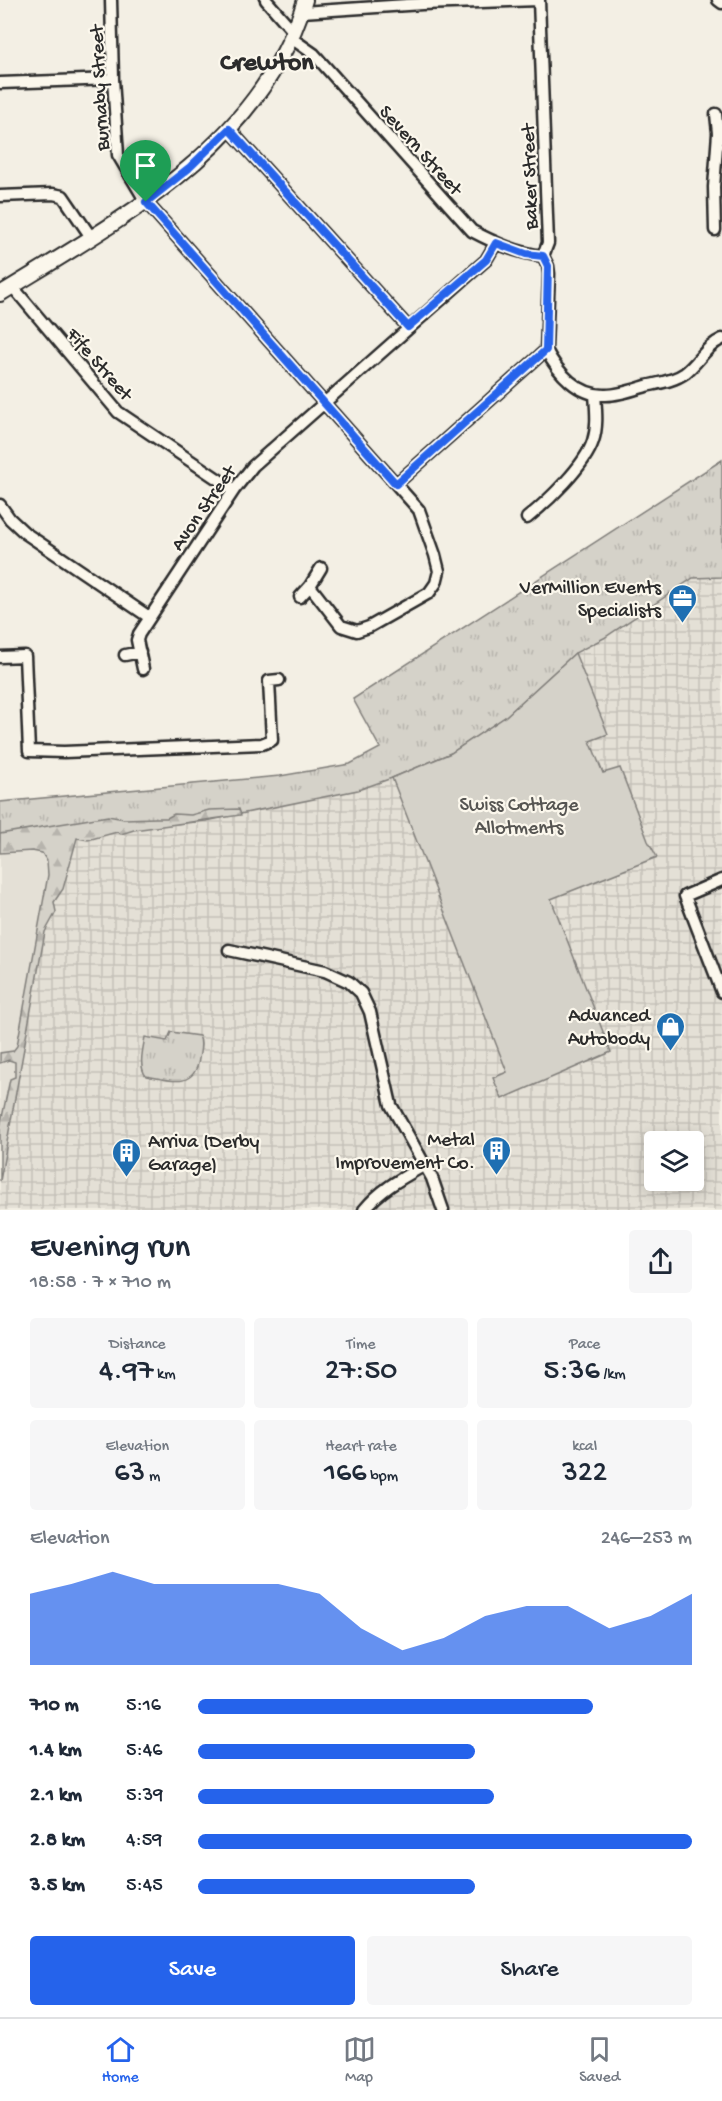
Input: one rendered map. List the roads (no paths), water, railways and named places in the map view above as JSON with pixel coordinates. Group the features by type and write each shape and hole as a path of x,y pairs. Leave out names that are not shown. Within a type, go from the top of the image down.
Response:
{"street":[{"name":"Burnaby Street","path":"111,0 118,155 146,202 419,510 439,572 433,588 423,597 369,627 357,631 341,626 310,586"},
{"name":"Severn Street","path":"266,0 293,35 314,54 472,231 526,254 543,256"},
{"path":"6,290 146,202 189,168 229,129 262,86 293,35 304,6 539,0"},
{"name":"Baker Street","path":"539,0 548,243 543,256 549,274 546,350"},
{"path":"718,0 722,3"},
{"path":"0,83 113,79"},
{"path":"715,230 718,215 720,132 716,114"},
{"path":"229,129 408,327"},
{"path":"0,196 53,194 63,196 92,237"},
{"name":"Avon Street","path":"143,669 137,640 149,617 234,490 253,466 486,260 496,243"},
{"name":"Fife Street","path":"6,290 118,412 234,490"},
{"path":"396,484 546,350 571,382 595,394 616,394 678,377 690,368 711,345 722,339"},
{"path":"527,518 553,496 577,468 593,442 597,422 595,394"},
{"path":"0,505 10,519 25,533 149,617"},
{"path":"300,597 321,568"},
{"path":"125,655 140,652"},
{"path":"0,657 25,656 29,751 64,752 262,744 272,740 269,681 279,680"},
{"path":"722,880 685,896 722,992"},
{"path":"229,950 325,971 349,982 361,993 370,1012 391,1105 425,1165 443,1210"},
{"path":"364,1210 378,1193 425,1165"}],"place":[{"name":"VerMillion Events Specialists","path":"682,624"},
{"name":"Advanced Autobody","path":"671,1052"},
{"name":"Metal Improvement Co.","path":"496,1176"},
{"name":"Arriva (Derby Garage)","path":"127,1178"}],"district":[{"name":"Crewton","path":"267,60"}],"park label":[{"name":"Swiss Cottage Allotments","path":"519,814"}]}
